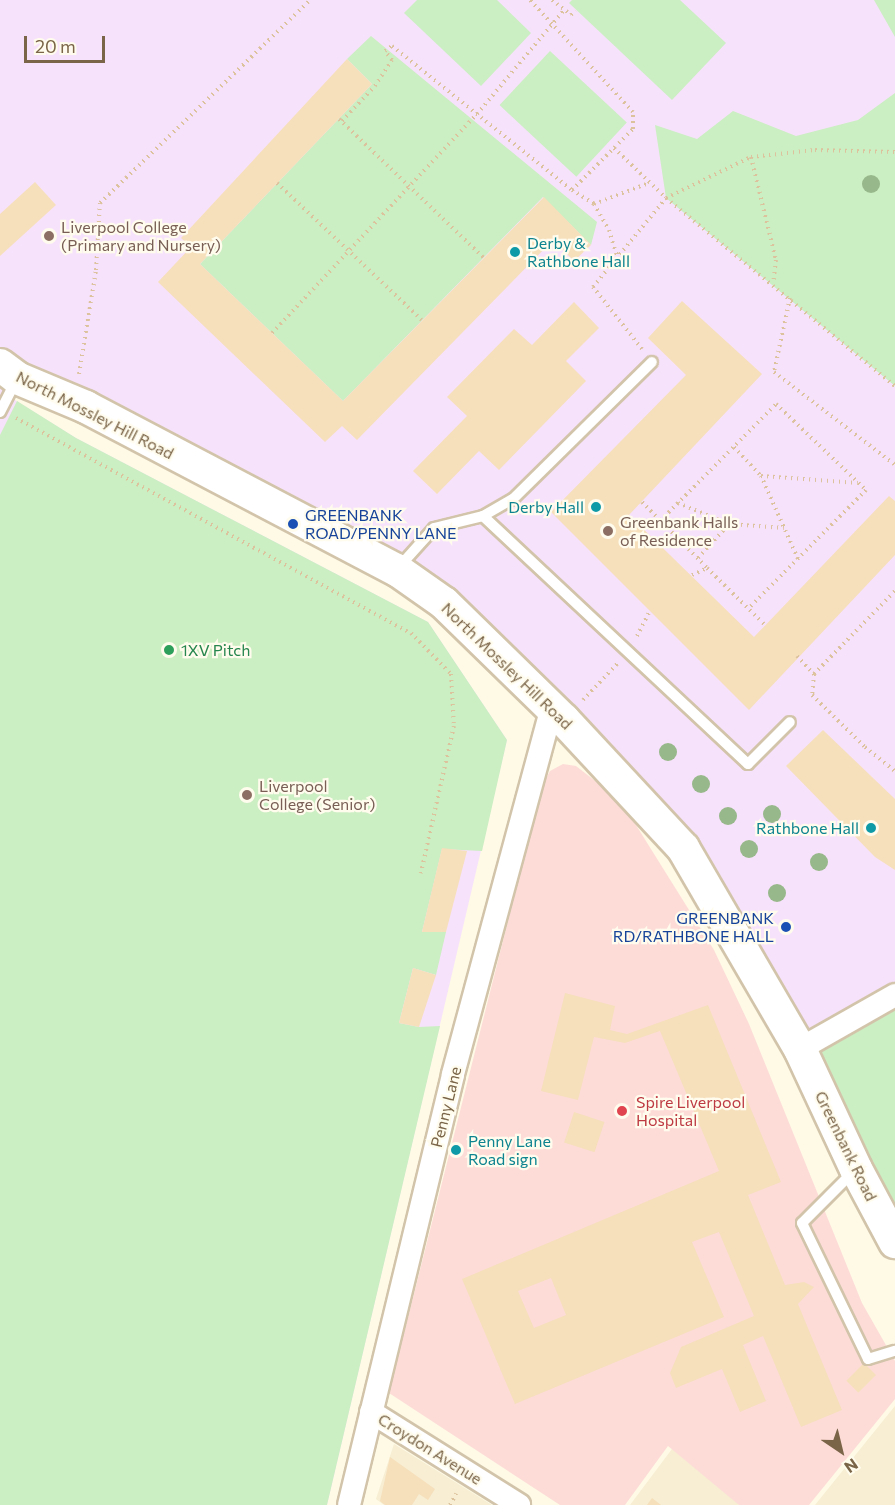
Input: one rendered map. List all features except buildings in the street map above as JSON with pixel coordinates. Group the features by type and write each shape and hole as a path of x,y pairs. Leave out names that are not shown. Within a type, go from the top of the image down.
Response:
{"street":[{"name":"North Mossley Hill Road","path":"9,372 86,407 397,570 444,603 557,715 683,848 800,1049"},
{"name":"Penny Lane","path":"349,1505 453,1074 557,715"},
{"path":"800,1049 895,995"},
{"name":"Greenbank Road","path":"800,1049 856,1169 895,1242"},
{"name":"Croydon Avenue","path":"371,1412 416,1443 519,1505"}],"lane":[{"path":"397,570 434,528 483,516 513,500 652,362"},
{"path":"5,414 9,372"},
{"path":"483,516 748,764 790,722"},
{"path":"856,1169 802,1223 868,1359 895,1351"}],"path":[{"path":"86,407 76,394 96,270 100,203 310,0"},
{"path":"530,0 633,112 633,129 572,190"},
{"path":"552,0 571,15 575,10"},
{"path":"272,333 477,114 554,26 564,10"},
{"path":"484,258 340,120 375,87 392,60 385,51 392,46 572,190 594,204 609,230 617,257"},
{"path":"614,148 666,198 895,386"},
{"path":"652,362 593,287 666,198 751,157 815,150 895,152"},
{"path":"751,157 776,260 773,284"},
{"path":"277,183 422,320"},
{"path":"594,204 649,183"},
{"path":"790,298 774,372 895,465"},
{"path":"660,521 776,404 859,483 866,490 749,608"},
{"path":"5,414 411,633 451,674 454,726 420,873"},
{"path":"734,447 761,476 798,559"},
{"path":"761,476 859,483"},
{"path":"642,502 766,626"},
{"path":"678,503 729,524 784,528"},
{"path":"698,558 729,524"},
{"path":"692,575 707,568"},
{"path":"895,591 814,674 812,695 864,747 895,771"},
{"path":"557,715 629,652 650,611"},
{"path":"797,656 814,674"}],"shaded area":[{"path":"0,0 895,0 895,995 800,1049 683,848 444,603 52,393 2,392 76,438 428,622 507,740 327,1505 0,1505"},
{"name":"Spire Liverpool Hospital","path":"563,764 576,766 621,801 714,950 749,1024 862,1303 895,1361 895,1399 809,1505 739,1505 668,1446 625,1505 560,1505 389,1393 542,786 550,771"},
{"path":"895,1406 895,1505 815,1505"},
{"path":"394,1444 492,1505 384,1505 376,1499"},
{"path":"675,1445 752,1505 630,1505"}],"green space":[{"path":"417,0 497,0 531,33 481,86 404,13"},
{"path":"572,0 680,0 726,43 672,100 569,3"},
{"path":"874,0 895,0 895,37"},
{"path":"371,36 597,222 591,245 543,197 343,401 200,264 372,84 347,59"},
{"path":"550,51 627,123 576,177 500,105"},
{"path":"895,93 895,386 666,198 655,125 697,139 733,111 796,136 858,120"},
{"name":"Liverpool College (Senior)","path":"17,401 76,438 428,622 507,740 482,851 442,849 422,932 446,932 436,975 413,968 399,1023 419,1027 440,1026 327,1505 0,1505 0,435"},
{"path":"895,995 895,1242 800,1049"}],"place":[{"name":"Liverpool College (Primary and Nursery)","path":"49,236"},
{"name":"Derby & Rathbone Hall","path":"515,252"},
{"name":"Derby Hall","path":"596,507"},
{"name":"GREENBANK ROAD/PENNY LANE","path":"293,524"},
{"name":"Greenbank Halls of Residence","path":"608,531"},
{"name":"1XV Pitch","path":"169,650"},
{"name":"Liverpool College (Senior)","path":"247,795"},
{"name":"Rathbone Hall","path":"871,828"},
{"name":"GREENBANK RD/RATHBONE HALL","path":"786,927"},
{"name":"Spire Liverpool Hospital","path":"622,1111"},
{"name":"Penny Lane Road sign","path":"456,1150"}]}
